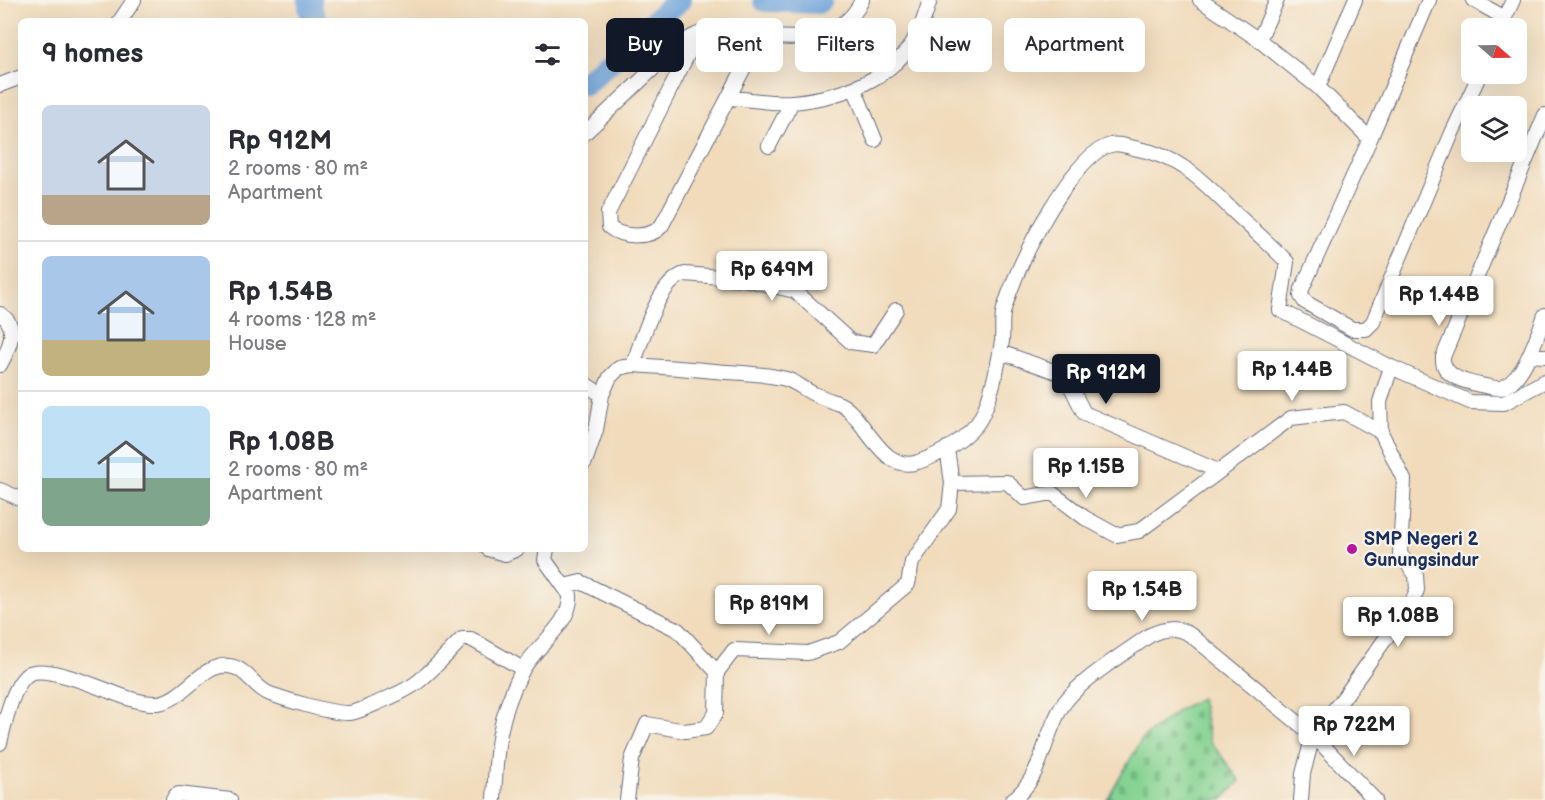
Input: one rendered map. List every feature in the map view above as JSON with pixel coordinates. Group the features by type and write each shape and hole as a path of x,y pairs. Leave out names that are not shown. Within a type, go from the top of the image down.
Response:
{"street":[{"path":"122,18 134,0"},
{"path":"783,37 804,38 824,34 851,19 862,0"},
{"path":"729,98 792,102 855,90 893,66 905,52 916,36 930,0"},
{"path":"1200,0 1258,40 1318,87 1370,139"},
{"path":"1258,40 1277,0"},
{"path":"1318,87 1355,0"},
{"path":"1429,0 1301,293 1305,302 1352,329 1366,329 1376,318 1474,84"},
{"path":"1473,0 1496,18"},
{"path":"1505,18 1513,0"},
{"path":"588,130 674,50 696,35"},
{"path":"696,38 608,213 610,229 648,235 659,230 742,72"},
{"path":"0,85 18,78"},
{"path":"855,90 875,140"},
{"path":"769,146 792,102"},
{"path":"1545,115 1443,361 1446,370 1464,382 1498,389 1504,387 1517,376 1529,356 1545,315"},
{"path":"588,453 596,430 602,395 610,377 619,368 633,365 760,374 787,380 817,396 844,406 884,453 903,463 917,463 947,448 963,438 978,423 1000,352 1003,313 1008,296 1035,234 1074,176 1096,152 1111,145 1153,151 1180,163 1197,176 1287,262 1280,310 1391,367 1470,402 1504,403 1545,381"},
{"path":"633,365 664,290 677,276 685,274 744,279 795,291 851,342 873,345 896,310"},
{"path":"0,314 6,317 16,336 0,365"},
{"path":"1000,352 1065,375 1084,413 1218,471"},
{"path":"1529,356 1545,356"},
{"path":"1301,800 1303,774 1313,735 1342,700 1408,608 1417,590 1414,571 1400,554 1404,480 1381,432 1380,402 1391,367"},
{"path":"588,386 602,395"},
{"path":"952,483 1007,482 1024,498 1052,493 1085,518 1116,535 1139,531 1291,418 1344,412 1381,432"},
{"path":"627,800 632,759 647,724 685,731 706,728 716,713 717,672 734,650 808,653 839,642 908,584 912,562 949,509 952,483 947,448"},
{"path":"0,490 18,498"},
{"path":"494,800 496,752 503,717 523,669 565,617 570,602 570,595 548,565 543,552"},
{"path":"564,586 581,582 678,630 717,672"},
{"path":"1012,800 1030,784 1062,706 1086,682 1162,629 1180,629 1192,636 1313,735 1375,800"},
{"path":"0,743 3,728 20,683 30,673 36,672 69,677 124,697 155,703 162,702 176,694 214,669 227,666 243,671 267,693 298,703 349,713 390,697 419,681 462,639 471,639 523,669"},
{"path":"173,800 179,794 229,800"}],"green space":[{"path":"1201,698 1210,741 1240,781 1222,800 1107,800 1142,739 1180,709"}],"waterway":[{"path":"310,0 314,18"},
{"path":"588,80 679,0"},
{"path":"765,0 818,2 821,0"}],"place":[{"name":"SMP Negeri 2 Gunungsindur","path":"1352,549"}]}
